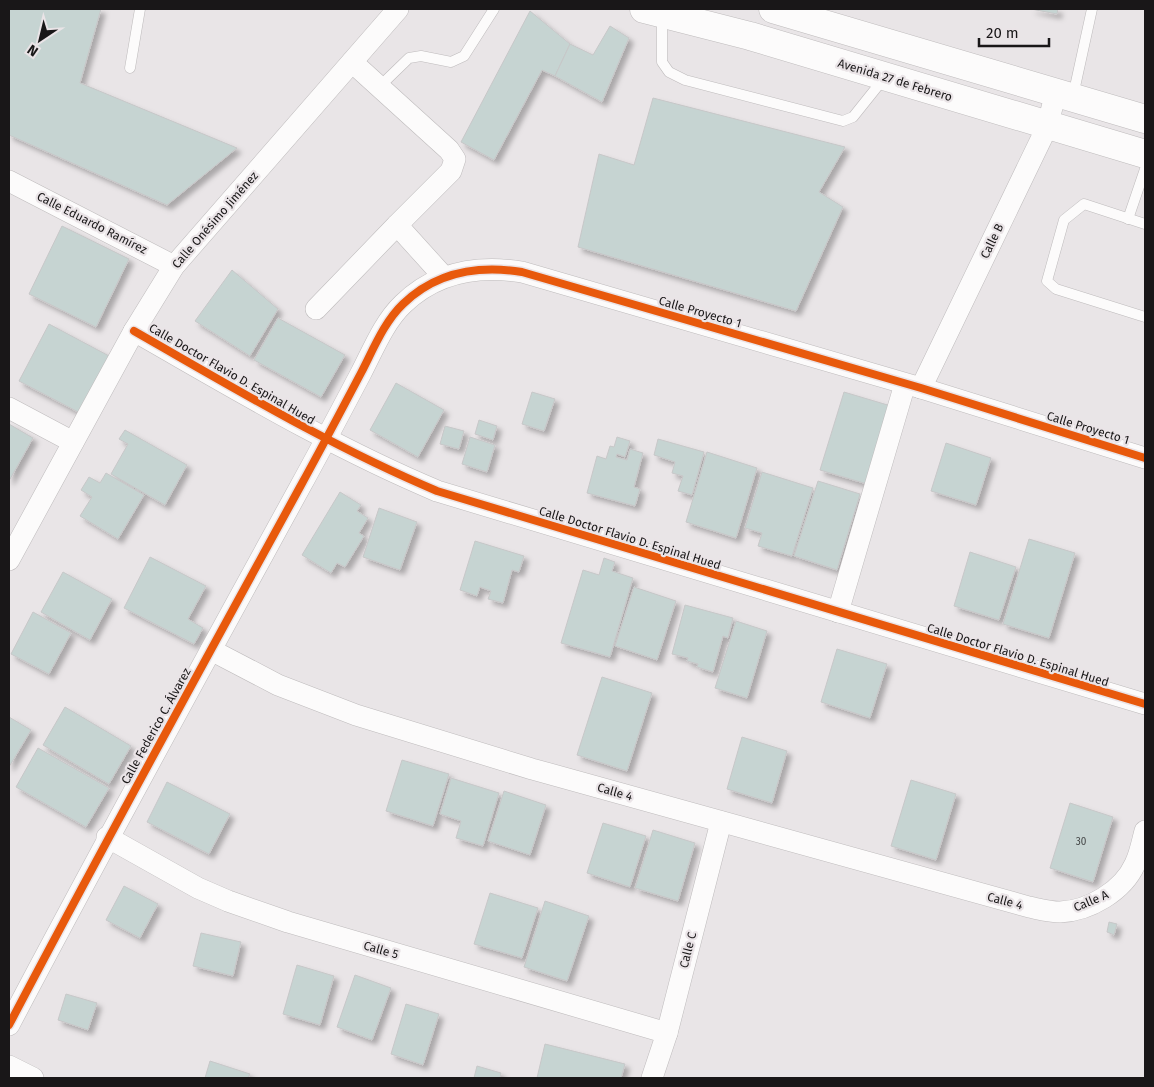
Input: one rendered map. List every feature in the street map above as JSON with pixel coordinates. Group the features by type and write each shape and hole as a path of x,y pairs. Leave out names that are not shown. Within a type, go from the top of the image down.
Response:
{"main road":[{"path":"773,9 1145,118"},
{"name":"Avenida 27 de Febrero","path":"653,11 750,36 1145,154"}],"street":[{"name":"Calle Onésimo Jiménez","path":"9,560 134,331 174,266 398,9"},
{"path":"316,310 451,171 455,159 450,150 378,88 352,62"},
{"name":"Calle B","path":"838,612 913,386 1047,126 1065,95"},
{"name":"Calle Eduardo Ramírez","path":"9,181 174,266"},
{"path":"397,225 444,277"},
{"name":"Calle Proyecto 1","path":"326,441 390,318 414,294 444,277 484,268 522,272 913,386 1145,458"},
{"name":"Calle Doctor Flavio D. Espinal Hued","path":"134,331 326,441 377,466 437,491 1145,704"},
{"path":"9,408 73,442"},
{"name":"Calle Federico C. Álvarez","path":"9,1025 108,837 326,441"},
{"name":"Calle 4","path":"212,650 262,678 356,715 532,769 1029,907"},
{"name":"Calle C","path":"652,1078 667,1033 720,822"},
{"name":"Calle A","path":"1029,907 1054,912 1075,910 1112,893 1124,882 1135,864 1145,831"},
{"name":"Calle 5","path":"108,837 198,888 280,919 667,1033"},
{"path":"9,1066 32,1078"}],"lane":[{"path":"130,68 140,9"},
{"path":"378,88 409,58 421,56 451,62 464,56 494,9"},
{"path":"1065,95 1092,9"},
{"path":"653,11 662,62 669,72 685,80 843,121 853,117 885,77"},
{"path":"1128,219 1145,169"},
{"path":"1145,224 1084,204 1074,209 1064,220 1047,281 1056,289 1145,317"}],"building":[{"path":"9,9 101,9 80,83 237,148 167,205 9,135"},
{"path":"1031,9 1058,9 1057,14"},
{"path":"530,11 570,44 555,76 542,70 494,160 461,142"},
{"path":"610,26 629,38 602,102 555,76 570,44 593,55"},
{"path":"653,98 845,147 819,192 843,207 796,311 578,247 599,154 634,165"},
{"path":"62,226 129,259 96,327 29,294"},
{"path":"232,270 278,309 250,356 195,321"},
{"path":"278,318 345,355 321,397 254,360"},
{"path":"49,324 111,357 82,414 19,381"},
{"path":"396,383 444,410 418,457 370,430"},
{"path":"532,392 555,399 544,431 522,424"},
{"path":"844,392 891,406 867,484 820,470"},
{"path":"479,420 497,426 493,440 475,434"},
{"path":"9,424 33,438 9,481"},
{"path":"445,426 464,431 459,449 440,444"},
{"path":"125,430 187,465 165,505 111,474 128,444 119,439"},
{"path":"470,437 495,445 487,472 462,464"},
{"path":"617,437 630,441 625,457 617,454 616,457 627,460 630,449 643,453 634,487 640,489 635,506 587,493 597,456 606,459 610,446 614,447"},
{"path":"658,439 704,452 692,495 678,491 683,476 672,473 675,462 654,455"},
{"path":"946,443 991,458 976,505 931,491"},
{"path":"707,452 757,468 736,538 686,522"},
{"path":"762,472 813,488 792,556 758,546 762,533 745,528"},
{"path":"106,473 144,495 118,539 80,516 92,497 81,490 89,477 100,483"},
{"path":"818,481 860,494 837,570 794,556"},
{"path":"340,492 361,505 357,511 368,518 359,533 364,536 345,567 337,563 331,573 302,555"},
{"path":"379,508 417,522 400,570 363,557"},
{"path":"1029,539 1075,553 1049,638 1003,624"},
{"path":"475,541 524,556 519,572 512,570 503,603 488,599 491,591 480,587 477,596 460,590"},
{"path":"970,552 1016,567 999,620 954,606"},
{"path":"150,557 206,586 188,619 203,628 194,644 124,608"},
{"path":"604,558 615,562 612,571 633,578 610,657 561,643 583,570 599,575"},
{"path":"63,572 112,599 90,640 41,612"},
{"path":"634,587 676,601 657,660 615,646"},
{"path":"685,605 733,618 728,638 723,636 713,672 697,667 698,664 687,661 688,658 672,654"},
{"path":"33,612 71,633 49,674 11,654"},
{"path":"736,621 767,631 747,698 715,688"},
{"path":"837,649 887,664 870,718 821,702"},
{"path":"602,677 652,693 627,771 577,755"},
{"path":"65,707 131,746 109,784 43,745"},
{"path":"9,717 31,730 9,767"},
{"path":"742,737 787,751 772,803 727,789"},
{"path":"38,748 109,788 86,827 16,787"},
{"path":"402,760 449,774 433,826 386,811"},
{"path":"451,778 499,793 483,846 456,838 461,821 440,814"},
{"path":"911,780 956,794 936,860 891,846"},
{"path":"167,782 230,814 209,854 147,822"},
{"path":"504,791 546,805 530,855 488,841"},
{"path":"1070,803 1113,817 1093,882 1050,868"},
{"path":"603,823 646,836 630,887 587,873"},
{"path":"653,830 695,843 678,901 635,888"},
{"path":"124,886 158,904 140,938 106,920"},
{"path":"490,893 538,908 522,958 474,944"},
{"path":"545,901 589,916 567,981 524,967"},
{"path":"1109,922 1117,924 1114,935 1107,932"},
{"path":"201,933 241,942 233,976 193,966"},
{"path":"297,965 334,976 320,1025 283,1014"},
{"path":"355,975 391,988 372,1040 337,1027"},
{"path":"66,994 97,1003 88,1030 58,1020"},
{"path":"406,1004 439,1014 423,1065 391,1054"},
{"path":"545,1044 625,1064 621,1078 537,1078"},
{"path":"210,1061 250,1074 248,1078 205,1078"},
{"path":"477,1066 501,1073 500,1078 474,1078"}],"cycle path":[{"path":"9,1025 379,337 396,311 416,293 429,285 458,273 489,270 522,272 921,388 1145,458"},
{"path":"134,331 320,436 397,474 437,491 1145,704"}]}
